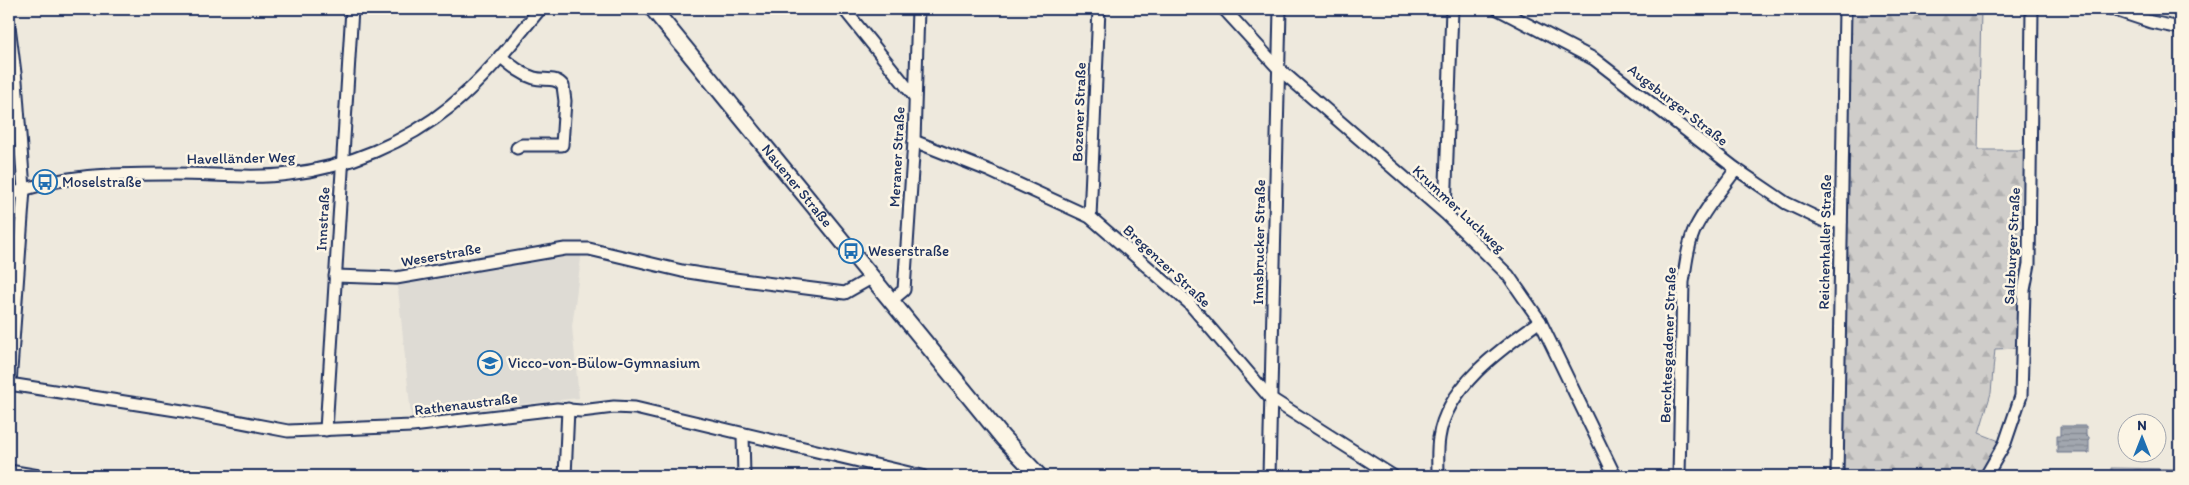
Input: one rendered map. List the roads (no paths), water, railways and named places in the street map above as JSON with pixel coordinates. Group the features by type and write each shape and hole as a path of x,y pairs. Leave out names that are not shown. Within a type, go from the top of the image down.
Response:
{"main road":[{"name":"Nauener Straße","path":"653,9 1003,438 1039,476"}],"street":[{"name":"Innstraße","path":"326,430 352,9"},
{"name":"Havelländer Weg","path":"9,195 45,182 102,174 289,174 341,163 391,144 414,132 451,105 500,56 540,9"},
{"path":"844,9 914,96"},
{"name":"Meraner Straße","path":"892,300 904,290 914,141 918,9"},
{"name":"Bozener Straße","path":"1090,217 1099,9"},
{"name":"Krummer Luchweg","path":"1224,9 1278,68 1445,214 1508,275 1540,321 1615,476"},
{"name":"Innsbrucker Straße","path":"1269,476 1280,9"},
{"path":"1445,214 1452,9"},
{"name":"Augsburger Straße","path":"1498,9 1594,59 1736,169 1786,203 1824,221 1841,222"},
{"name":"Reichenhaller Straße","path":"1837,476 1845,9"},
{"name":"Salzburger Straße","path":"1986,476 2005,443 2021,396 2024,290 2030,264 2032,9"},
{"path":"2112,9 2151,22 2180,28"},
{"path":"9,26 16,80 24,189 9,384"},
{"path":"500,56 518,71 534,78 555,80 563,86 565,101 562,145 522,145 517,148"},
{"name":"Bregenzer Straße","path":"914,141 990,172 1090,217 1188,302 1270,398 1393,476"},
{"name":"Berchtesgadener Straße","path":"1679,476 1683,282 1688,251 1694,232 1702,217 1736,169"},
{"name":"Weserstraße","path":"336,276 396,278 565,249 589,249 682,271 845,292 873,277"},
{"path":"1438,476 1439,436 1449,408 1477,368 1540,321"},
{"name":"Rathenaustraße","path":"9,384 172,409 288,431 412,426 568,409 581,411 614,407 635,408 900,474 922,476"},
{"path":"565,476 568,409"},
{"path":"744,435 744,476"},
{"path":"9,471 39,476"}],"place":[{"name":"Moselstraße","path":"45,182"},
{"name":"Weserstraße","path":"851,251"},
{"name":"Vicco-von-Bülow-Gymnasium","path":"490,363"}]}
